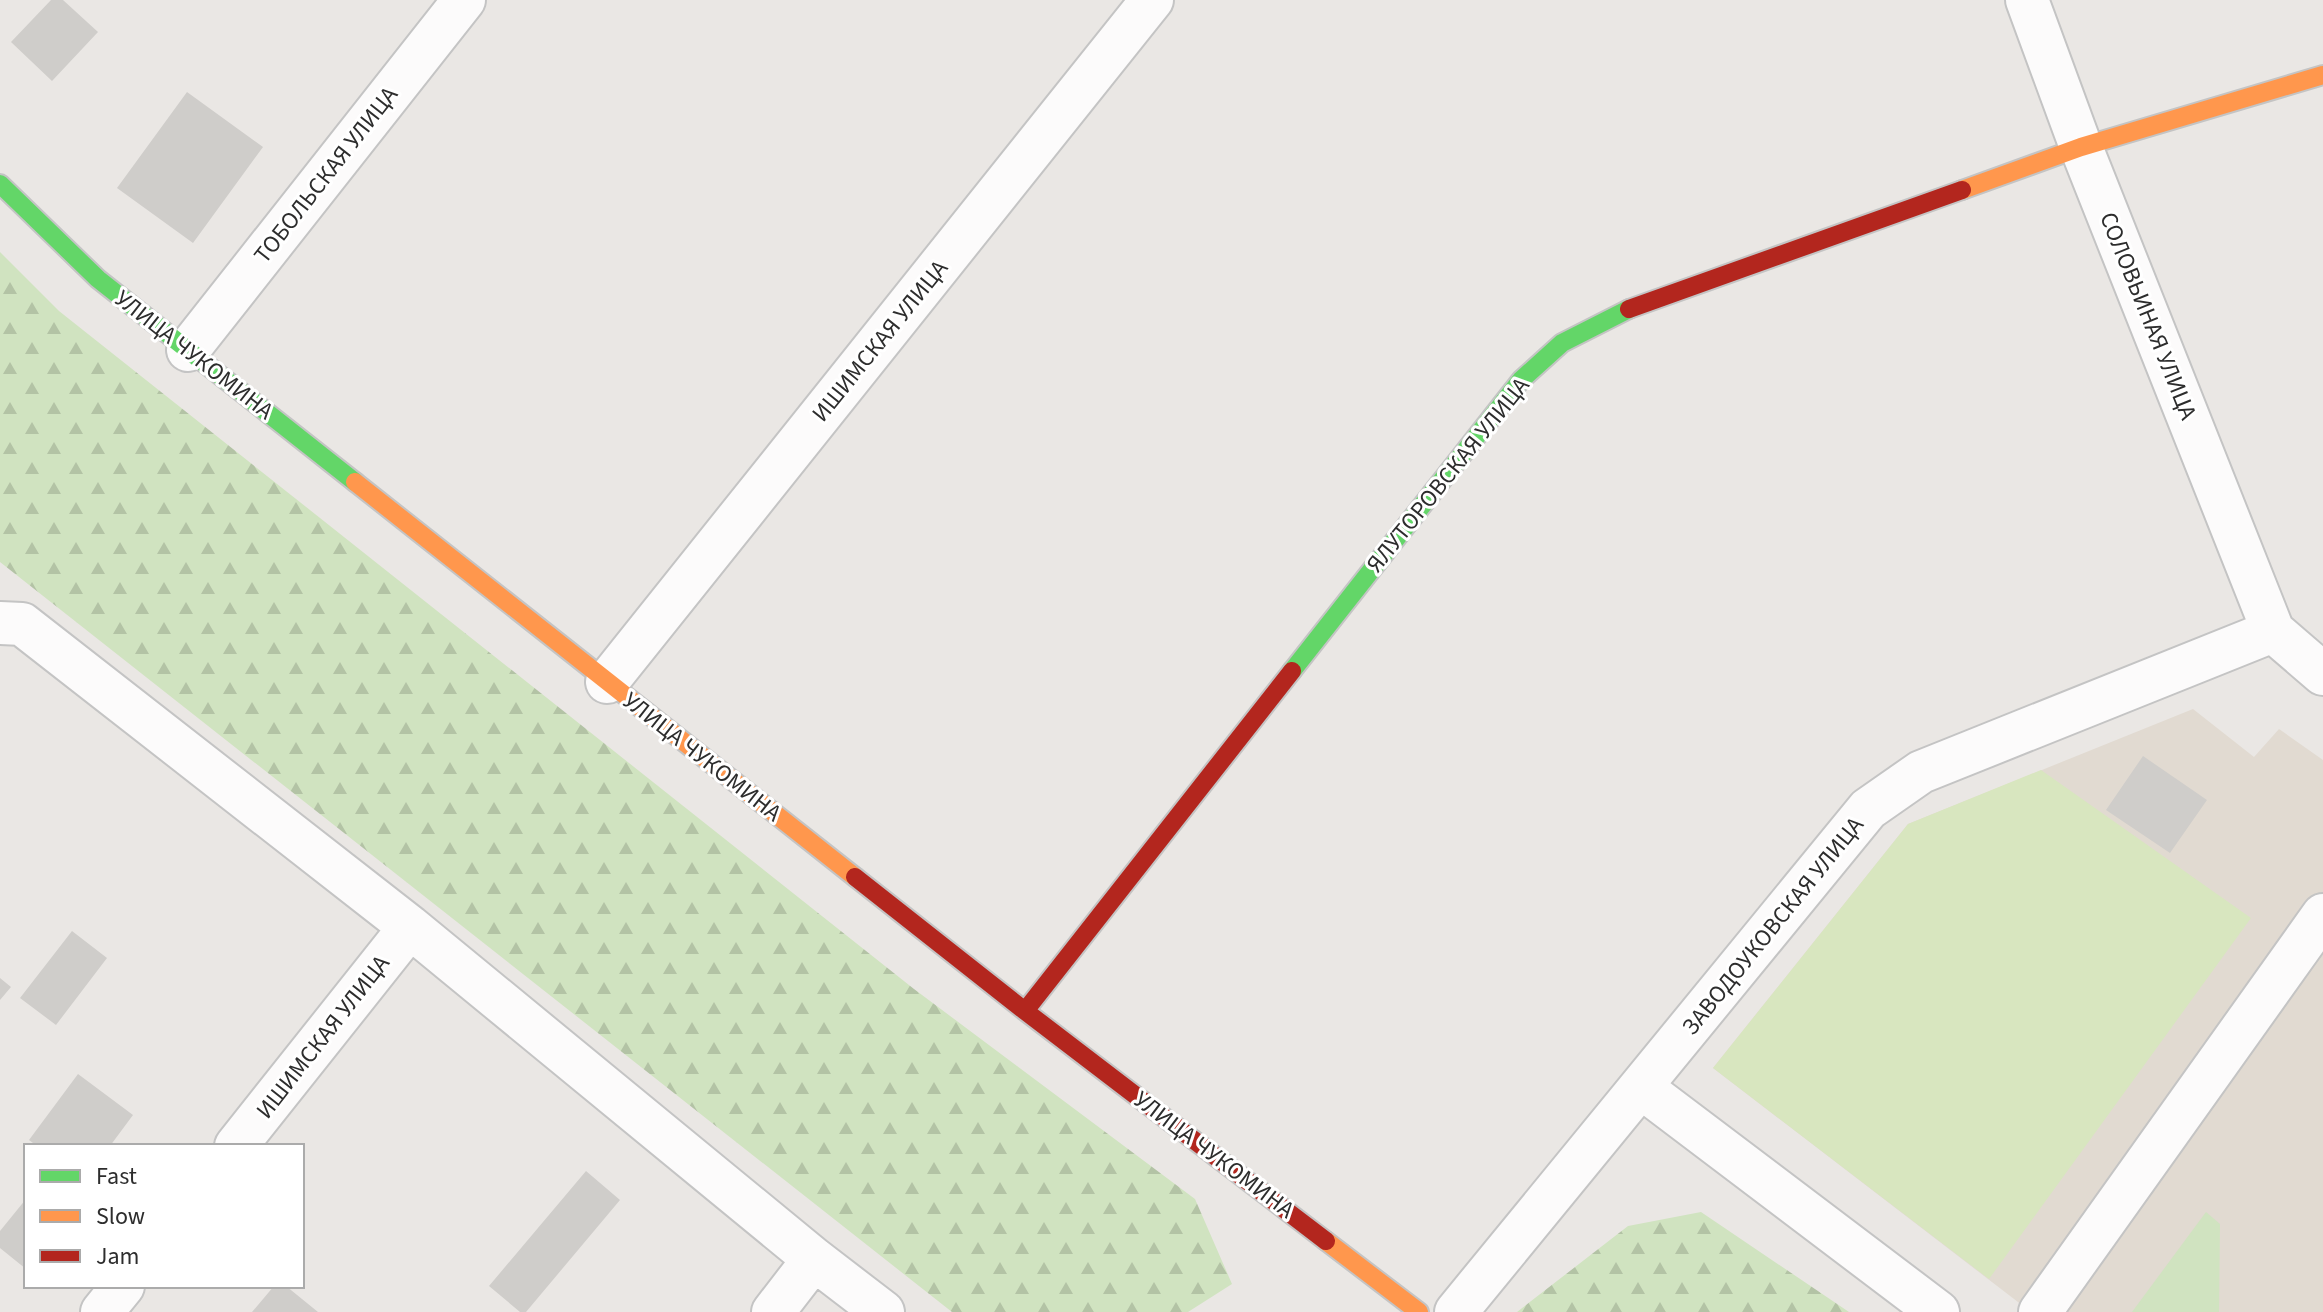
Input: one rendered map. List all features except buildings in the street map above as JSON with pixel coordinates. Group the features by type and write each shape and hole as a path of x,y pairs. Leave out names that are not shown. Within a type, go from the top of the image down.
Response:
{"street":[{"name":"ТОБОЛЬСКАЯ УЛИЦА","path":"188,350 464,0"},
{"name":"ИШИМСКАЯ УЛИЦА","path":"607,682 1152,0"},
{"name":"СОЛОВЬИНАЯ УЛИЦА","path":"2027,0 2081,147 2273,631"},
{"name":"ЯЛУТОРОВСКАЯ УЛИЦА","path":"1025,1011 1521,380 1562,343 1630,308 2081,147 2323,75"},
{"name":"УЛИЦА ЧУКОМИНА","path":"0,184 98,279 1025,1011 1419,1312"},
{"path":"0,623 22,624 410,927 814,1259 883,1312"},
{"path":"2273,631 2323,674"},
{"name":"ЗАВОДОУКОВСКАЯ УЛИЦА","path":"1456,1312 1868,809 1921,772 2273,631"},
{"path":"2040,1312 2323,915"},
{"name":"ИШИМСКАЯ УЛИЦА","path":"238,1144 410,927"},
{"path":"1642,1088 1938,1312"},
{"path":"773,1312 814,1259"},
{"path":"102,1312 121,1288"}],"shaded area":[{"path":"2193,709 2254,757 2279,729 2323,760 2323,1312 2031,1312 1713,1068 1908,824"}],"green space":[{"path":"0,252 59,311 914,989 1195,1199 1232,1284 1188,1312 952,1312 0,562"},
{"path":"2041,770 2251,918 1989,1279 1713,1068 1908,824"},
{"path":"1701,1212 1849,1312 1517,1312 1628,1226"},
{"path":"2206,1212 2220,1224 2219,1312 2132,1312"}],"traffic: fast":[{"path":"0,184 98,279 355,482"},
{"path":"1292,671 1521,380 1562,343 1629,309"}],"traffic: slow":[{"path":"1962,190 2081,147 2323,75"},
{"path":"355,482 855,877"},
{"path":"1326,1241 1419,1312"}],"traffic: jam":[{"path":"1629,309 1962,190"},
{"path":"1025,1011 1292,671"},
{"path":"855,877 1326,1241"}]}
